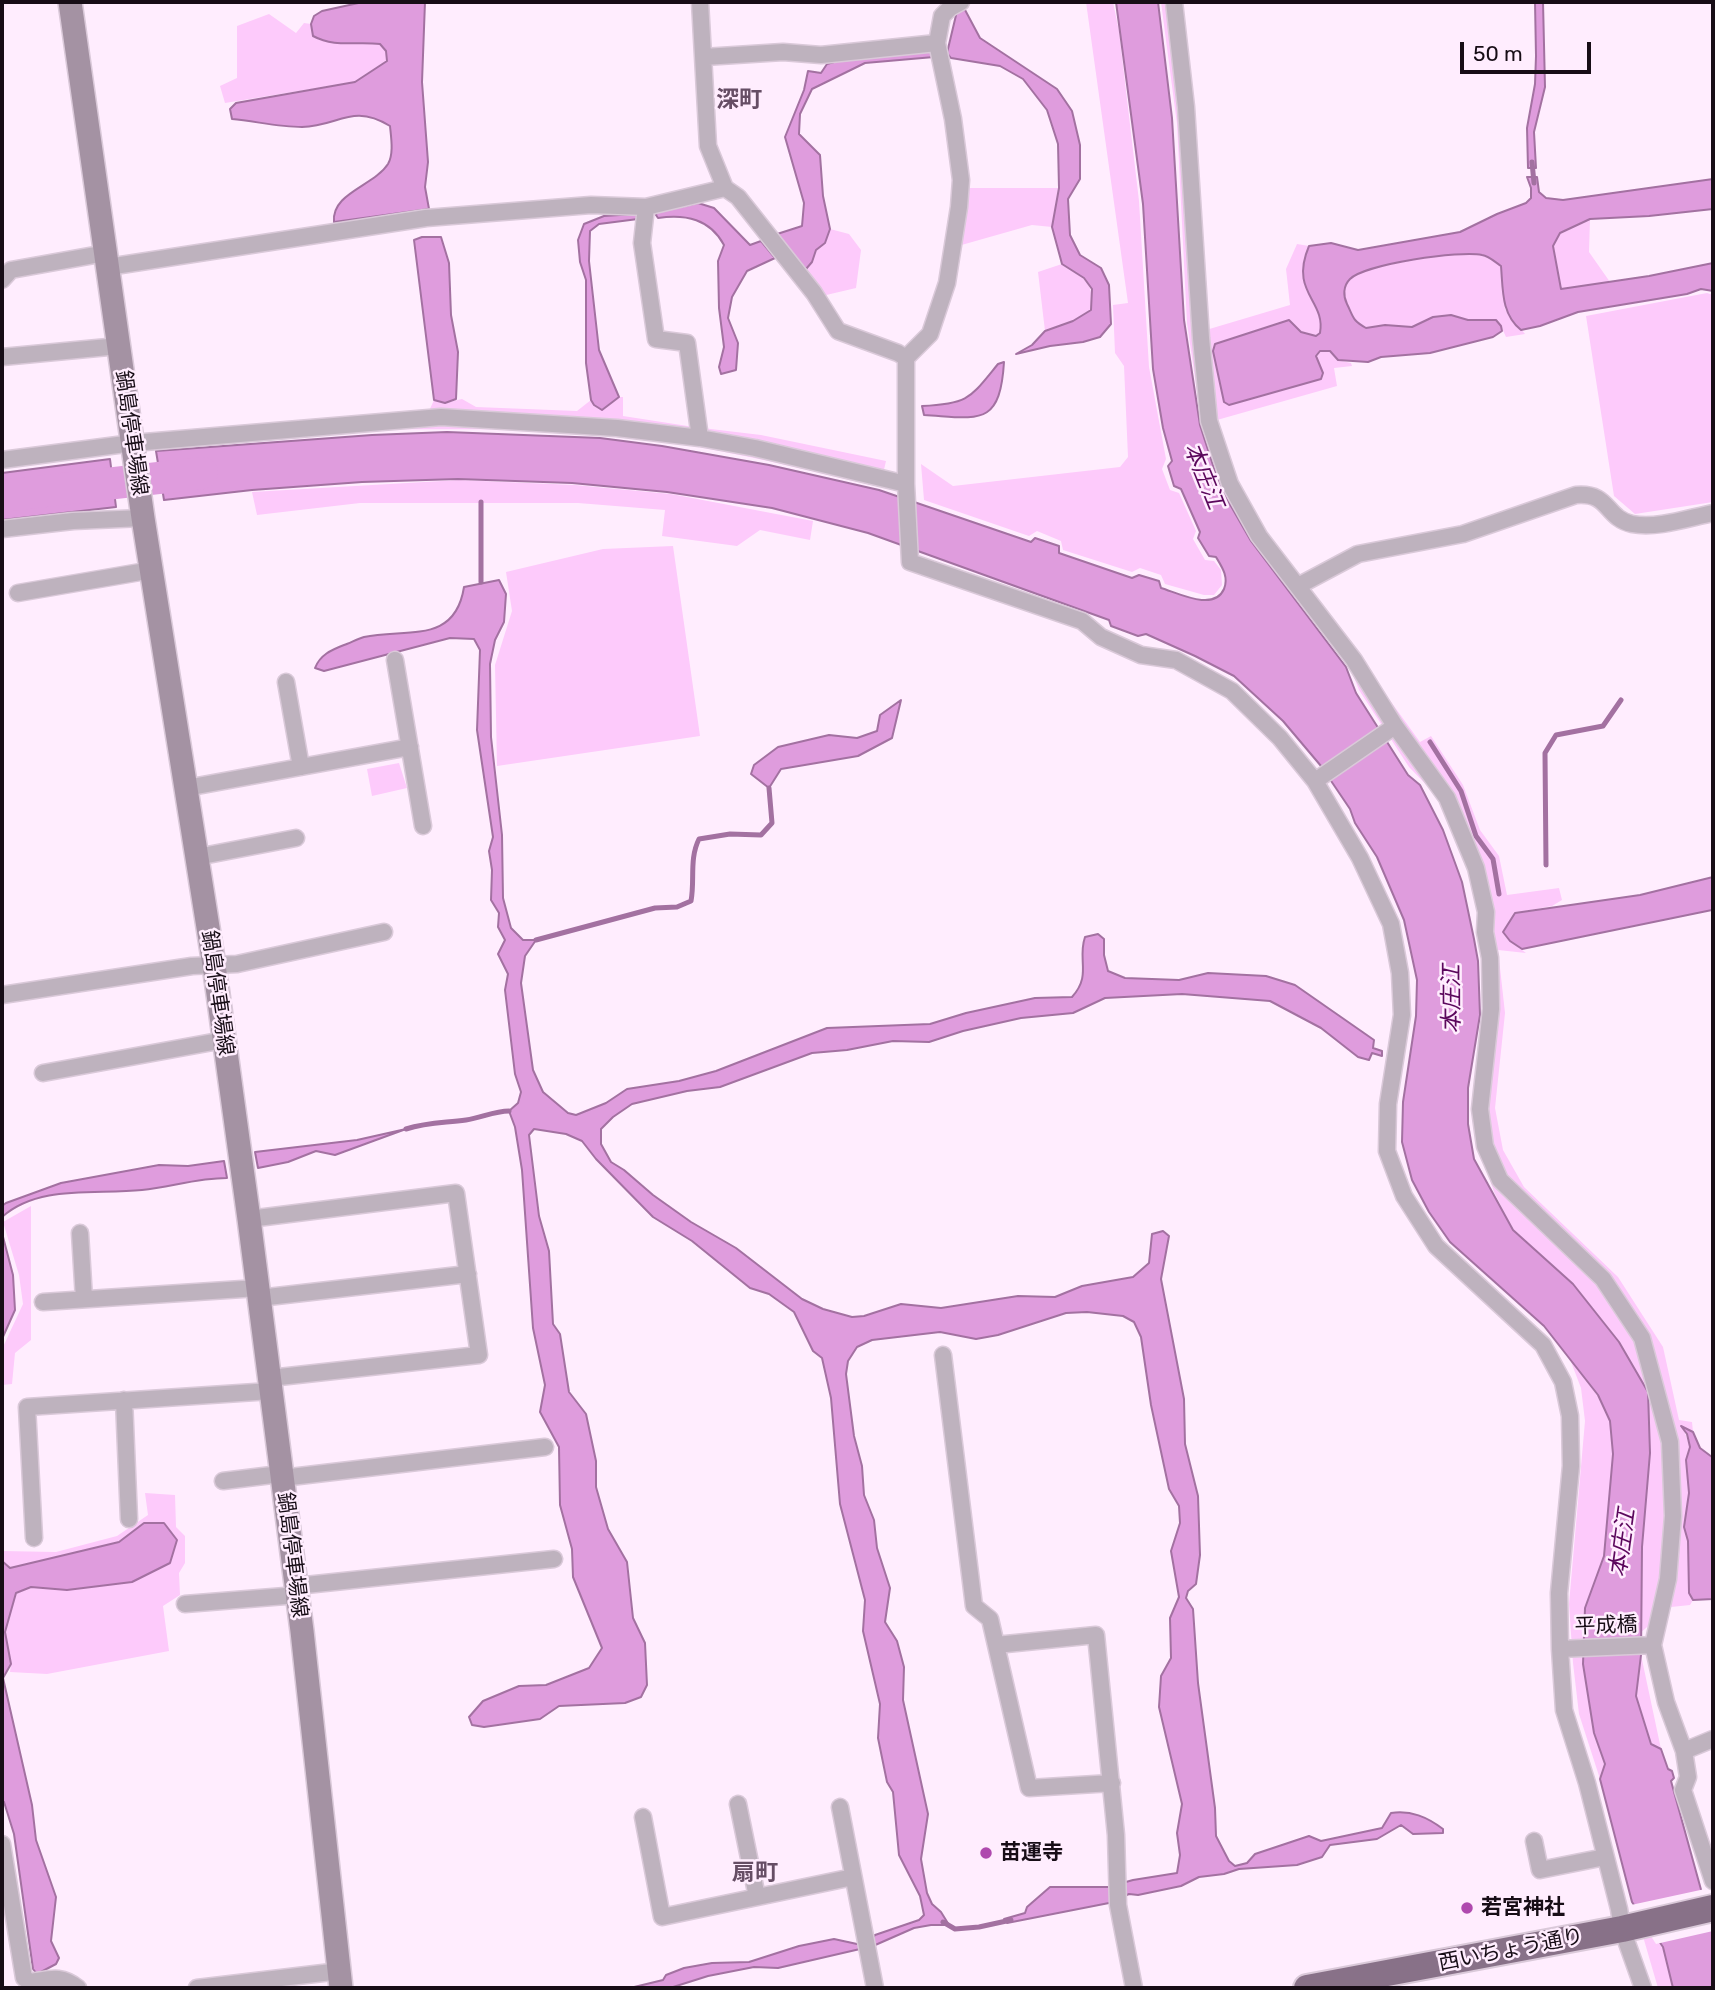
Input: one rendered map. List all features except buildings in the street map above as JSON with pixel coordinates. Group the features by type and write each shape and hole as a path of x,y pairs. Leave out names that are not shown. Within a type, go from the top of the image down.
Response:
{"highway":[{"name":"西いちょう通り","path":"1307,1988 1622,1929 1713,1908"}],"main road":[{"name":"鍋島停車場線","path":"70,2 143,518 214,965 249,1219 297,1591 341,1980"}],"street":[{"path":"699,2 708,146 724,188 738,197 814,293 838,331 905,358"},
{"path":"1174,2 1186,107 1200,338 1209,421 1230,484 1259,536 1354,660 1395,726 1447,798 1476,868 1486,912 1485,932 1490,958 1492,1009 1480,1109 1485,1146 1500,1180 1603,1279 1642,1338 1671,1454 1673,1516 1668,1579 1653,1645 1666,1702 1684,1751 1688,1777 1683,1790 1713,1881"},
{"path":"955,5 942,16 937,43 960,168 959,206 947,283 930,334 905,358 910,562 1082,621 1101,637 1141,655 1176,660 1232,691 1280,738 1315,781 1360,858 1391,924 1400,973 1402,1015 1388,1104 1387,1151 1404,1196 1436,1246 1543,1345 1563,1381 1570,1416 1571,1466 1559,1593 1564,1710 1587,1783 1622,1929 1643,1988"},
{"path":"704,57 783,51 821,55 937,43"},
{"path":"2,280 10,270 426,219 591,205 646,207 724,188"},
{"path":"646,207 642,243 656,339 687,343 700,438"},
{"path":"2,357 119,346"},
{"path":"2,460 133,443 441,417 617,428 700,438 755,448 906,484"},
{"path":"1298,586 1357,554 1463,534 1576,495 1588,494 1599,498 1617,517 1630,524 1653,524 1713,513"},
{"path":"2,529 73,521 143,518"},
{"path":"18,593 152,570"},
{"path":"395,660 423,826"},
{"path":"286,682 301,767"},
{"path":"1315,781 1395,726"},
{"path":"186,788 410,747"},
{"path":"197,857 296,838"},
{"path":"2,995 192,966 237,964 384,932"},
{"path":"43,1073 224,1040"},
{"path":"34,1538 27,1407 124,1401 270,1385 479,1355 456,1193 249,1219"},
{"path":"80,1233 84,1299"},
{"path":"43,1302 259,1293 468,1274"},
{"path":"943,1355 974,1606 990,1619 1029,1788 1112,1783"},
{"path":"124,1401 129,1519"},
{"path":"223,1482 272,1475 282,1478 545,1447"},
{"path":"185,1604 554,1559"},
{"path":"996,1645 1096,1635 1112,1783 1119,1877 1118,1905 1134,1988"},
{"name":"平成橋","path":"1560,1649 1653,1645"},
{"path":"1684,1751 1713,1739"},
{"path":"738,1804 757,1897"},
{"path":"840,1807 875,1988"},
{"path":"643,1817 662,1917 853,1877"},
{"path":"1534,1841 1540,1870 1605,1857"},
{"path":"2,1844 24,1978 30,1982 58,1978 68,1980 78,1988"},
{"path":"197,1988 341,1980"}],"shaded area":[{"path":"1086,2 1113,2 1119,31 1139,201 1149,367 1166,459 1162,469 1170,490 1179,493 1196,531 1193,539 1205,560 1214,561 1221,570 1222,585 1214,595 1204,595 1165,584 1161,575 1140,568 1132,572 1063,550 1061,541 1037,531 1029,536 924,500 921,464 953,486 1120,467 1128,457 1124,366 1115,353 1113,305 1128,303"},
{"path":"1161,2 1182,2 1195,125 1206,330 1290,305 1286,269 1297,244 1309,246 1303,275 1318,312 1320,333 1316,336 1301,332 1213,351 1218,372 1323,373 1316,356 1320,351 1330,351 1338,360 1351,363 1352,366 1334,368 1337,386 1217,420 1237,483 1266,535 1298,573 1420,742 1431,736 1463,785 1480,830 1499,856 1507,895 1559,888 1562,900 1552,906 1515,913 1510,941 1526,953 1498,950 1505,1013 1495,1108 1503,1150 1524,1187 1618,1277 1663,1347 1679,1420 1692,1422 1693,1432 1683,1427 1690,1447 1686,1460 1689,1493 1684,1527 1688,1541 1689,1593 1693,1600 1690,1605 1671,1607 1640,1633 1642,1547 1650,1453 1573,1284 1513,1230 1494,1192 1475,1135 1473,1097 1484,1011 1484,960 1475,888 1441,800 1409,767 1359,690 1349,665 1223,485 1202,426 1187,323 1177,124"},
{"path":"269,14 296,33 304,23 311,24 314,36 340,44 380,44 386,51 387,61 355,82 225,103 220,86 237,78 237,26"},
{"path":"966,188 1059,188 1052,227 1032,225 958,246"},
{"path":"1590,219 1589,252 1610,282 1561,289 1553,246 1560,233"},
{"path":"830,229 849,234 861,250 856,288 822,296 806,269"},
{"path":"1457,253 1485,255 1501,265 1505,309 1525,334 1506,337 1496,321 1468,320 1451,315 1433,317 1412,327 1385,325 1366,328 1354,318 1344,294 1346,284 1359,273 1385,265"},
{"path":"1062,264 1089,286 1092,310 1073,321 1045,331 1038,272"},
{"path":"1707,293 1713,295 1713,502 1635,514 1614,496 1586,316"},
{"path":"619,397 623,397 623,416 761,435 886,461 880,487 731,453 618,435 530,430 377,429 429,411 434,400 445,403 462,399 476,407 577,411 591,400 602,410"},
{"path":"459,480 575,485 671,494 813,521 810,540 760,530 737,546 662,536 665,510 578,503 360,503 257,515 252,492"},
{"path":"673,546 700,736 497,766 495,665 512,611 506,572 603,549"},
{"path":"399,763 407,788 372,796 367,769"},
{"path":"31,1206 31,1340 15,1353 12,1384 2,1385 2,1349 23,1304 19,1275 3,1222"},
{"path":"1568,1354 1598,1396 1610,1421 1613,1454 1604,1556 1585,1608 1594,1733 1605,1764 1600,1779 1579,1714 1573,1663 1569,1604 1585,1421 1581,1388"},
{"path":"145,1493 175,1495 176,1527 185,1536 185,1563 179,1573 180,1595 163,1606 169,1651 47,1674 10,1672 5,1632 16,1593 31,1587 67,1590 145,1523 120,1542 9,1568 2,1561 2,1551 56,1552 117,1536 148,1515"},
{"path":"1641,1655 1661,1749 1651,1744 1636,1696"},
{"path":"1633,1902 1663,1947 1673,1988 1658,1988"}],"water":[{"path":"363,2 425,2 422,82 428,162 425,187 429,209 334,222 339,204 382,172 388,164 392,150 390,126 377,119 355,116 315,126 284,126 232,119 230,109 236,103 355,82 387,61 386,51 380,44 329,42 313,36 311,24 314,16 322,11"},
{"name":"本庄江","path":"1116,2 1158,2 1172,118 1184,320 1200,425 1220,487 1251,541 1346,667 1356,693 1408,775 1420,785 1443,830 1462,882 1478,961 1480,1015 1468,1088 1468,1124 1474,1159 1513,1230 1573,1284 1619,1342 1648,1392 1650,1453 1642,1547 1641,1655 1636,1696 1651,1744 1661,1749 1674,1778 1671,1781 1713,1933 1713,1988 1673,1988 1663,1947 1632,1902 1600,1779 1605,1764 1594,1733 1583,1664 1585,1608 1604,1556 1613,1454 1610,1421 1598,1395 1544,1326 1450,1242 1429,1212 1412,1180 1402,1142 1403,1102 1416,1016 1417,980 1404,920 1377,857 1355,823 1350,809 1321,766 1283,721 1234,676 1146,634 1138,636 1111,626 1109,620 868,533 772,508 667,492 572,483 458,479 362,482 164,500 156,451 447,432 600,438 769,465 879,490 1031,542 1035,538 1059,546 1059,553 1132,578 1139,575 1159,581 1161,588 1186,597 1204,600 1219,596 1225,585 1224,572 1216,557 1209,556 1198,538 1200,532 1181,489 1174,486 1168,466 1172,461 1163,428 1153,369 1143,204"},
{"path":"1535,2 1543,2 1545,87 1534,132 1536,168 1528,168 1527,128 1535,84"},
{"path":"964,8 980,38 1057,89 1072,111 1080,145 1080,179 1068,199 1070,235 1080,255 1101,268 1109,285 1111,324 1100,337 1016,354 1032,345 1045,331 1073,321 1091,310 1092,289 1084,278 1062,264 1052,227 1059,188 1058,144 1047,110 1023,79 1000,66 951,58 947,53 957,11"},
{"path":"930,48 934,57 865,63 812,89 800,114 799,134 820,155 823,196 830,229 825,243 816,250 812,262 806,269 802,269 774,235 802,226 804,203 785,137 804,90 808,71 821,73 827,64 863,54"},
{"path":"1527,177 1537,177 1539,192 1546,198 1563,200 1713,179 1713,209 1590,219 1560,233 1553,246 1561,289 1713,263 1713,291 1701,289 1687,294 1578,312 1521,330 1514,324 1506,309 1501,266 1487,257 1455,255 1393,263 1359,273 1346,285 1346,301 1354,318 1361,325 1366,328 1385,325 1412,327 1433,317 1451,315 1468,320 1496,320 1502,331 1493,337 1430,353 1381,357 1368,362 1338,360 1330,351 1320,351 1316,356 1323,373 1321,379 1229,405 1224,402 1213,351 1215,344 1289,320 1301,332 1316,336 1320,333 1318,312 1303,275 1309,246 1331,243 1358,250 1460,232 1526,203 1531,198"},
{"path":"698,203 714,208 750,245 761,241 775,258 747,271 732,297 728,318 738,343 736,370 721,374 719,367 724,347 719,308 718,261 724,245 712,229 696,220 658,218 656,215 657,212"},
{"path":"636,214 638,219 599,224 590,231 589,261 599,350 619,397 602,410 591,400 586,363 586,280 580,262 578,240 584,224 604,216"},
{"path":"441,237 449,263 451,315 458,352 456,399 445,403 434,400 414,240"},
{"path":"1004,362 1002,383 991,409 972,417 924,415 922,406 950,403 967,397 998,364"},
{"path":"110,459 116,507 2,520 2,473"},
{"path":"499,580 506,594 504,622 495,640 490,664 491,737 502,835 503,898 511,928 523,940 536,940 525,956 521,983 533,1070 543,1092 568,1113 576,1115 606,1103 627,1089 679,1081 716,1071 827,1028 930,1024 1035,998 1072,997 1083,974 1085,937 1098,934 1104,939 1108,971 1125,978 1179,980 1208,973 1266,976 1295,985 1374,1040 1373,1048 1382,1051 1382,1056 1372,1053 1369,1060 1358,1057 1321,1028 1270,1001 1182,994 1105,998 1073,1013 1021,1018 929,1042 893,1041 847,1050 812,1053 720,1087 687,1091 632,1104 601,1129 601,1144 611,1162 653,1195 691,1222 736,1248 802,1299 823,1309 852,1317 864,1316 901,1304 941,1308 1018,1296 1055,1297 1082,1286 1133,1277 1149,1263 1152,1234 1163,1231 1169,1236 1161,1279 1184,1399 1185,1444 1198,1496 1200,1555 1196,1584 1188,1591 1186,1598 1193,1609 1198,1683 1215,1808 1216,1836 1229,1861 1235,1866 1247,1863 1255,1854 1309,1836 1321,1841 1382,1828 1391,1813 1418,1815 1443,1829 1443,1833 1413,1834 1401,1825 1377,1839 1330,1845 1322,1857 1297,1865 1239,1869 1199,1877 1181,1886 1138,1895 1129,1894 1109,1903 1007,1923 1004,1919 1025,1913 1027,1907 1050,1887 1108,1887 1177,1873 1180,1855 1177,1833 1182,1804 1159,1707 1161,1676 1171,1658 1170,1618 1179,1597 1171,1551 1180,1523 1179,1506 1169,1489 1151,1405 1141,1337 1134,1322 1123,1316 1087,1312 1066,1313 998,1335 976,1339 940,1332 872,1340 857,1347 848,1361 846,1374 854,1436 862,1466 864,1495 874,1520 877,1548 890,1588 885,1622 897,1641 904,1667 903,1700 928,1814 921,1859 927,1893 932,1904 949,1925 914,1928 873,1946 778,1968 754,1967 708,1976 670,1988 630,1988 663,1980 666,1975 684,1968 712,1963 749,1962 799,1946 834,1939 857,1944 870,1941 875,1935 919,1920 924,1915 920,1896 899,1855 893,1792 887,1782 878,1738 880,1704 863,1631 865,1600 840,1504 831,1398 822,1358 813,1351 794,1312 769,1294 750,1288 692,1241 653,1217 582,1141 566,1134 534,1129 529,1135 539,1216 549,1251 553,1324 560,1334 569,1392 586,1414 596,1461 596,1487 608,1529 627,1562 633,1618 645,1643 647,1685 641,1697 625,1703 559,1706 540,1719 484,1727 472,1725 469,1717 483,1701 519,1686 546,1685 589,1668 602,1648 573,1577 572,1549 560,1505 559,1447 540,1412 545,1385 533,1328 522,1170 515,1127 509,1111 518,1103 521,1092 515,1074 505,990 508,974 498,954 505,940 498,927 499,913 491,900 492,870 489,851 493,837 477,730 480,650 474,639 450,638 324,671 315,668 326,654 361,638 412,633 439,626 450,618 459,605 464,587"},
{"path":"901,700 892,738 858,756 781,769 769,788 751,774 754,765 778,747 829,735 857,738 877,731 880,715"},
{"path":"1713,877 1712,910 1522,949 1503,932 1515,913 1640,895"},
{"path":"406,1129 335,1155 316,1151 288,1162 258,1168 255,1152 357,1140"},
{"path":"224,1161 227,1178 142,1190 50,1195 17,1207 2,1217 2,1206 6,1203 61,1183 159,1165 188,1166"},
{"path":"2,1233 13,1275 15,1310 2,1339"},
{"path":"1681,1426 1693,1432 1700,1448 1712,1457 1713,1599 1693,1600 1689,1593 1688,1541 1684,1527 1689,1493 1686,1460 1690,1447 1687,1434"},
{"path":"144,1523 164,1523 177,1540 170,1563 132,1582 67,1590 31,1587 16,1593 5,1632 11,1664 3,1678 32,1805 36,1840 56,1897 51,1941 59,1958 56,1964 37,1974 33,1969 14,1834 2,1801 2,1561 10,1568 119,1542"}],"pier":[{"path":"1705,1889 1713,1931 1656,1944 1631,1905"}],"waterway":[{"path":"1532,162 1534,183"},
{"path":"2,496 202,473"},
{"path":"481,502 481,582"},
{"path":"1546,865 1545,753 1556,735 1603,726 1621,700"},
{"path":"1430,742 1461,791 1476,836 1493,859 1499,894"},
{"path":"536,940 655,908 677,907 691,901 694,854 699,839 730,834 761,835 772,823 769,788"},
{"path":"406,1129 509,1111"},
{"path":"943,1922 955,1929 1011,1920"}],"place":[{"name":"苗運寺","path":"986,1853"},
{"name":"若宮神社","path":"1467,1908"}],"district":[{"name":"深町","path":"739,100"},
{"name":"扇町","path":"755,1873"}]}
